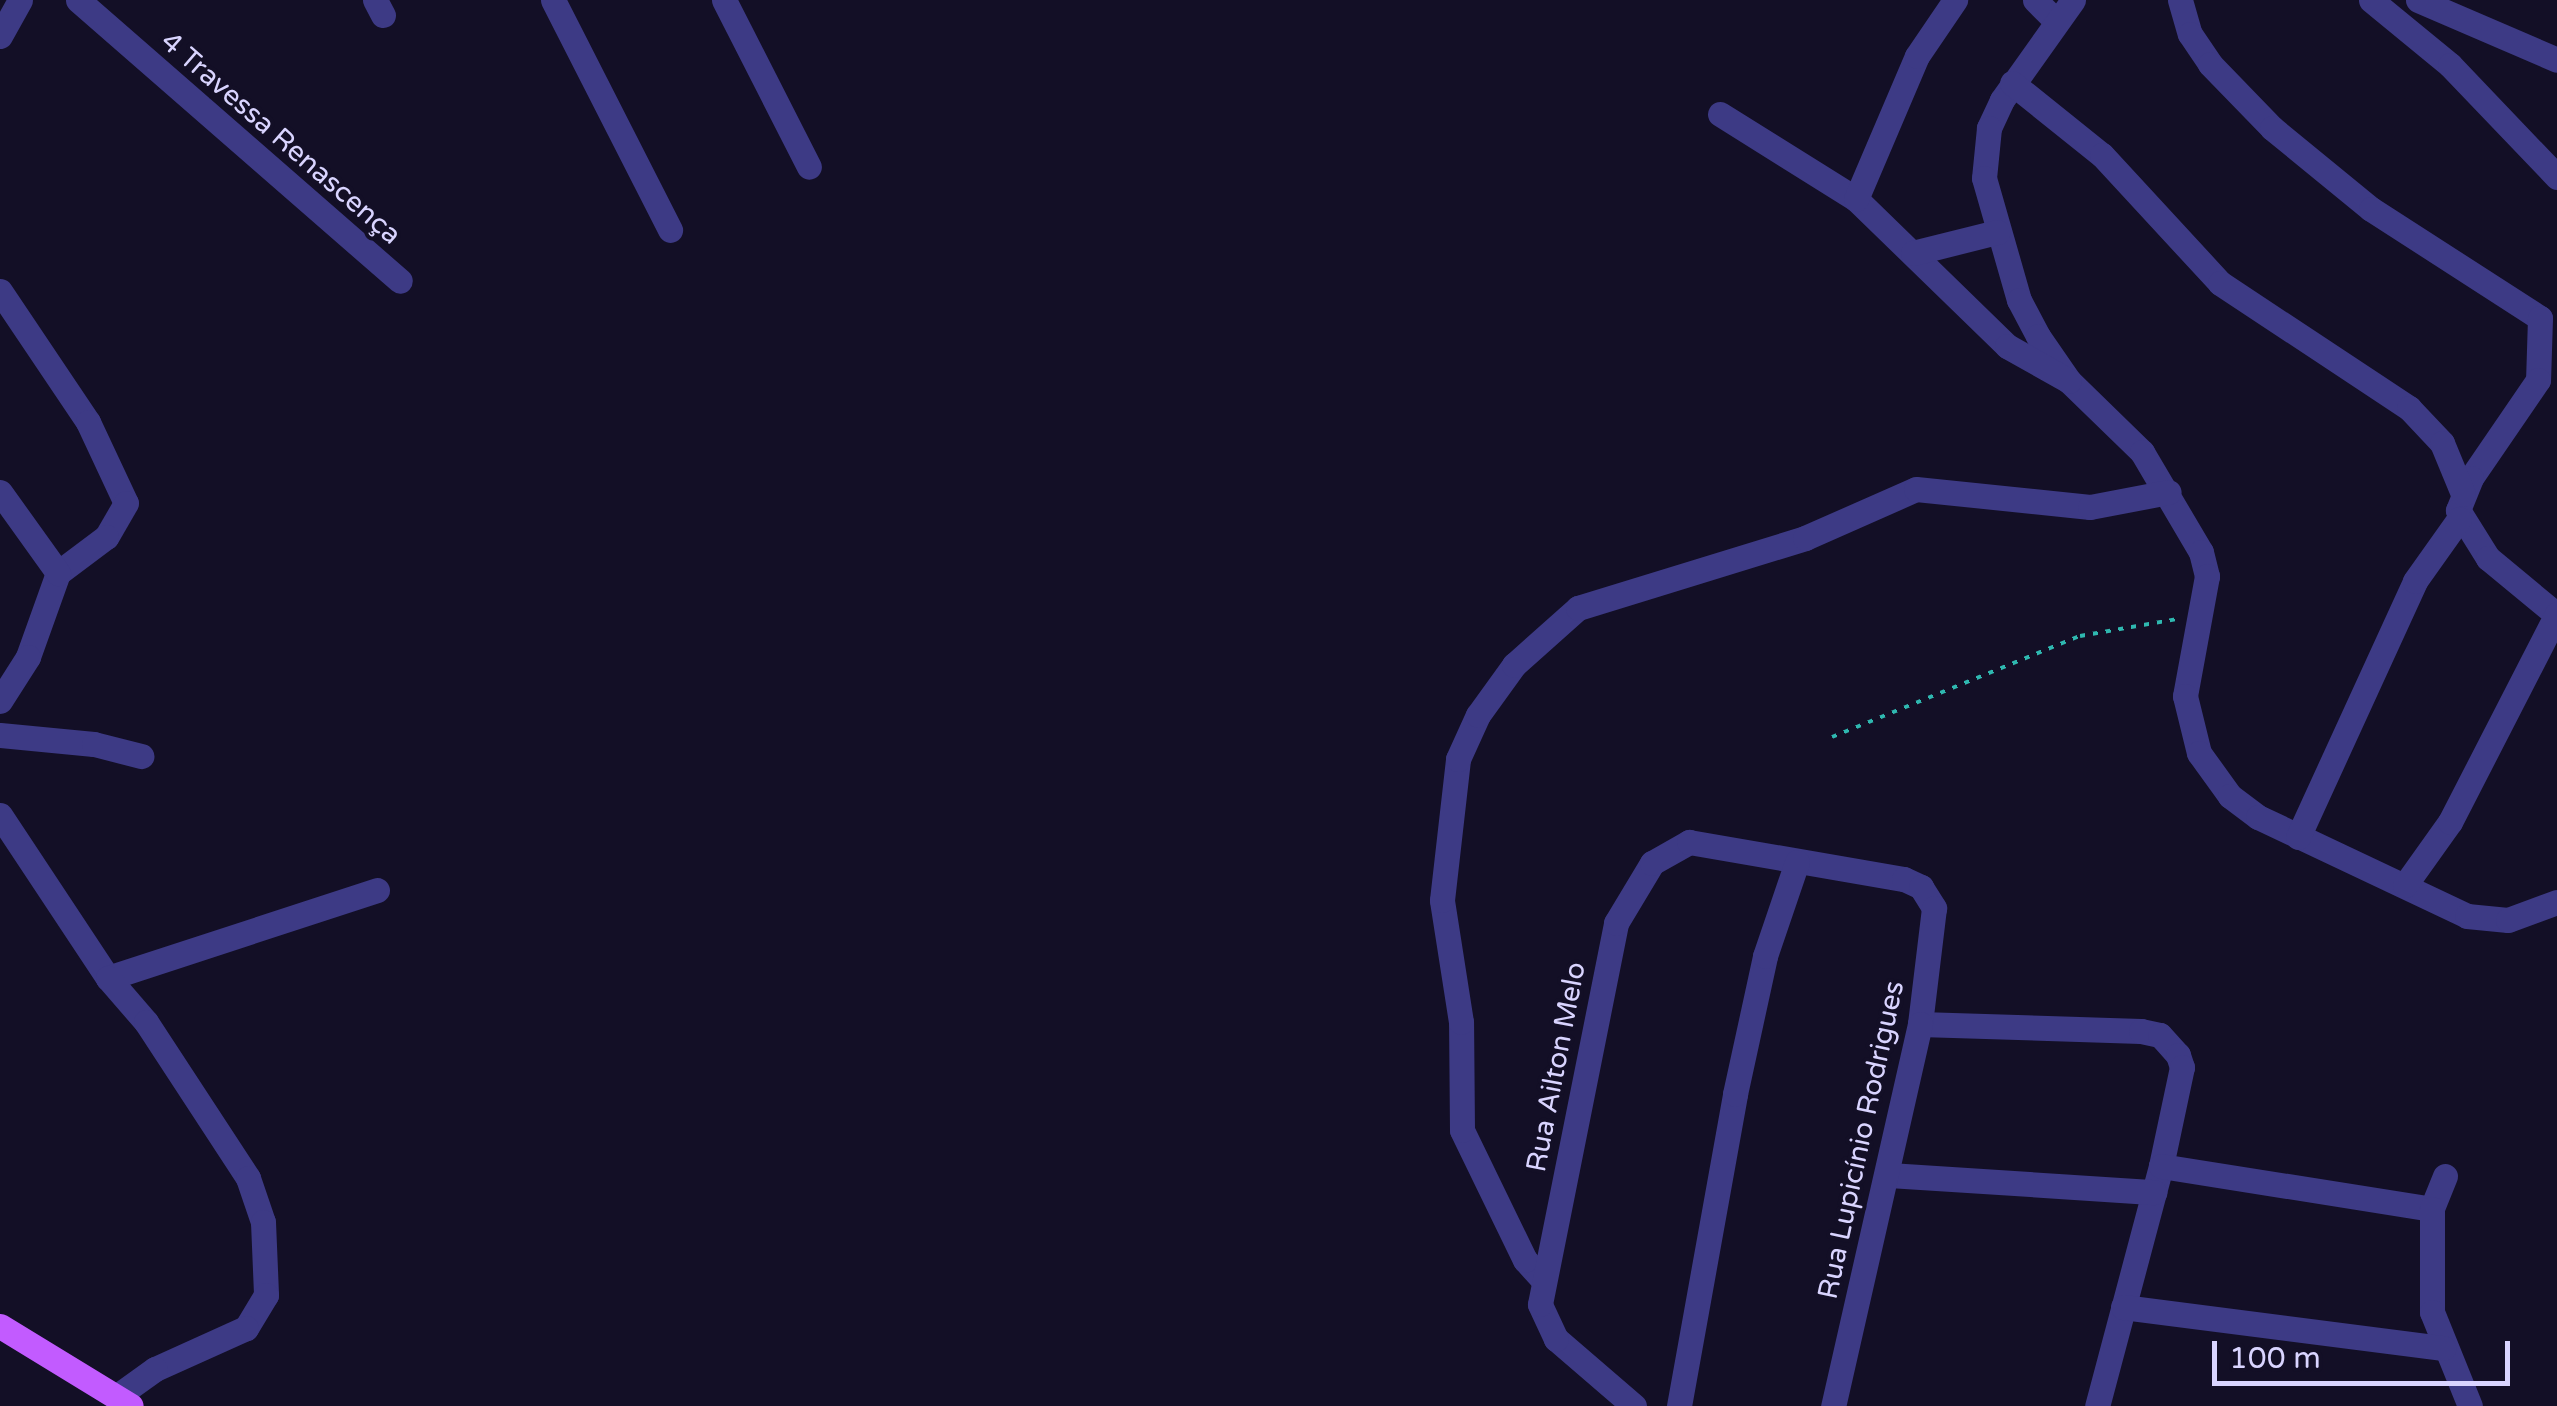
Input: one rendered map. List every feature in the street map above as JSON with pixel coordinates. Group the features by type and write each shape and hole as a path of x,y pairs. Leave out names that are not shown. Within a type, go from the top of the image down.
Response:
{"main road":[{"path":"0,1326 123,1401"}],"street":[{"path":"0,36 20,0"},
{"name":"4 Travessa Renascença","path":"78,0 400,280"},
{"path":"552,0 670,230"},
{"path":"724,0 809,167"},
{"path":"1856,199 1917,56 1955,0"},
{"path":"2035,0 2056,21"},
{"path":"2068,381 2019,300 1998,232 1984,149 2012,83 2073,0"},
{"path":"2180,0 2190,34 2210,64 2272,128 2371,208 2540,318 2534,389 2415,580 2298,837"},
{"path":"2372,0 2450,65 2557,177"},
{"path":"2418,0 2557,60"},
{"path":"2012,83 2102,155 2220,283 2409,408 2442,443 2461,506 2488,558 2557,615 2450,822 2406,885"},
{"path":"1720,114 1856,199 2007,346 2068,381 2142,452 2201,552 2207,576 2185,696 2199,753 2230,796 2298,837 2487,919 2521,917 2557,902"},
{"path":"1912,253 1998,232"},
{"path":"0,291 88,422 124,496 120,522 58,573 28,656 0,701"},
{"path":"1544,1281 1525,1260 1462,1130 1462,1022 1442,900 1458,760 1478,714 1514,665 1544,631 1578,608 1805,538 1916,489 2090,507 2169,492"},
{"path":"0,492 58,573"},
{"path":"0,734 94,744 141,756"},
{"path":"0,814 108,978 146,1022 248,1178 263,1222 266,1295 246,1328 154,1369 123,1401"},
{"name":"Rua Ailton Melo","path":"1634,1406 1556,1339 1540,1304 1616,923 1631,890 1652,863 1689,842 1921,888"},
{"path":"1679,1406 1734,1094 1765,956 1797,862"},
{"name":"Rua Lupicínio Rodrigues","path":"1833,1406 1889,1176 1920,1024 1934,922 1921,888"},
{"path":"108,978 377,890"},
{"path":"1920,1024 2141,1031 2169,1044 2182,1067 2161,1166 2096,1406"},
{"path":"2161,1166 2432,1209"},
{"path":"1889,1176 2154,1192"},
{"path":"2446,1176 2432,1209 2432,1312 2443,1348 2470,1406"},
{"path":"2123,1307 2443,1348"}],"path":[{"path":"1832,737 2080,636 2202,615"}]}
